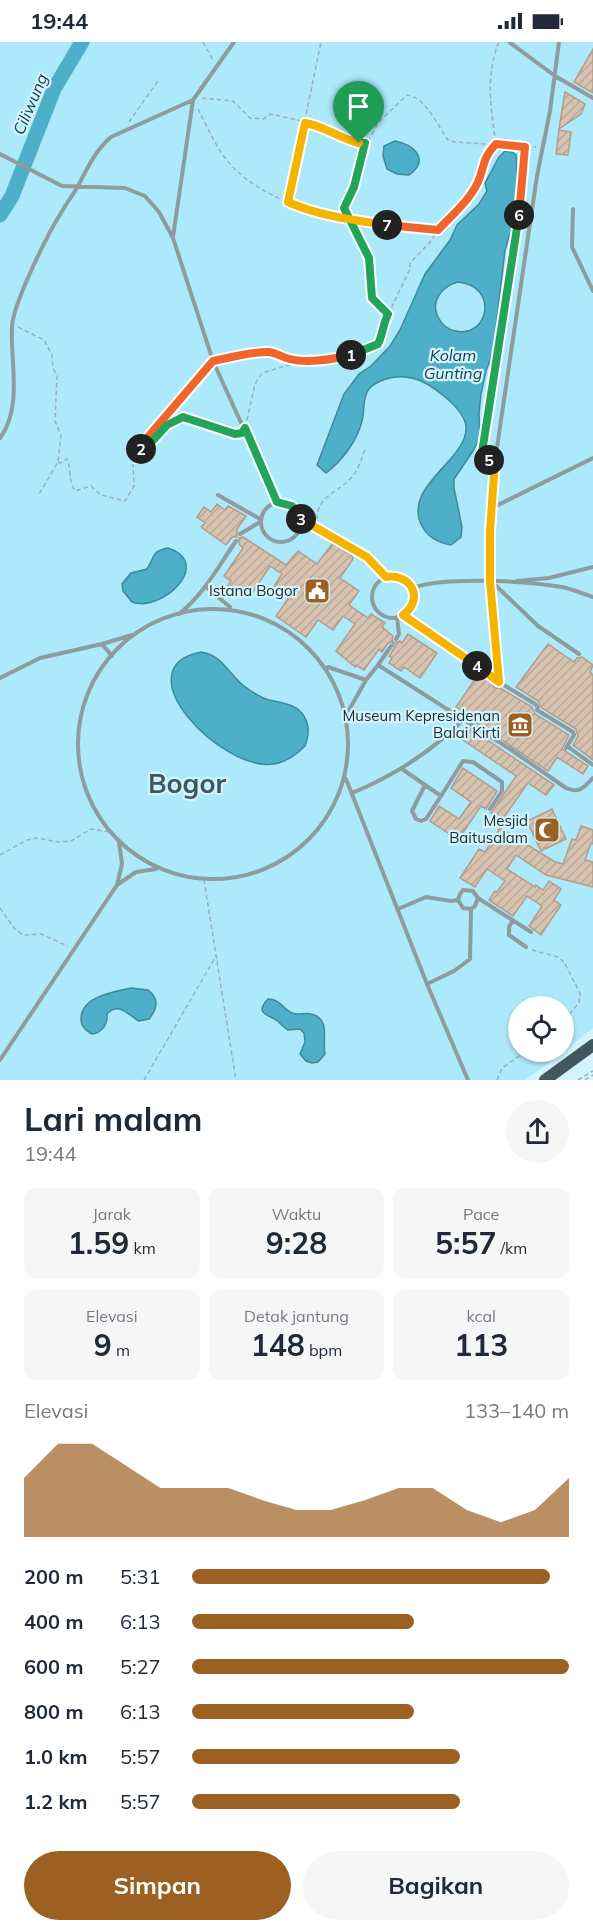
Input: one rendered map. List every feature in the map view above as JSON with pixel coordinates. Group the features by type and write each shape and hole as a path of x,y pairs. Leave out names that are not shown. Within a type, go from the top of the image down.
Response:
{"main road":[{"path":"545,1080 593,1045"},
{"path":"579,1057 593,1053"}],"lane":[{"path":"173,238 193,100 234,42"},
{"path":"509,42 555,76 593,98"},
{"path":"498,683 490,531 495,461 559,42"},
{"path":"0,438 13,406 12,324 26,282 86,168 100,147 111,137 193,100"},
{"path":"2,154 62,186 125,188 145,196 159,212 173,238 213,361 277,502"},
{"path":"573,209 572,247 593,291"},
{"path":"137,458 147,438 213,361"},
{"path":"492,508 593,458"},
{"path":"218,495 260,520 264,535 276,542 282,543 295,537 301,526 301,519 292,506 277,502 266,508 260,520 240,534"},
{"path":"301,519 367,557 386,577"},
{"path":"177,616 192,604 206,587 236,541"},
{"path":"507,582 549,578 593,567"},
{"path":"386,577 402,578 412,588 413,602 403,615 397,617 383,615 374,605 375,585 386,577"},
{"path":"491,581 538,626 579,654"},
{"path":"412,588 427,583 491,581 563,587 593,597"},
{"path":"206,587 230,607"},
{"path":"0,678 40,658 133,635 177,616 230,607 247,609 271,620 305,643 328,667 345,717 346,778 427,984 468,1080"},
{"path":"403,615 498,683 535,704 538,707 537,711 573,732 574,735 566,747 593,765"},
{"path":"396,639 399,634 397,617"},
{"path":"133,635 111,658 93,685 83,709 78,731 77,752 81,776 88,797 110,832 144,861 184,877 204,880 236,876 264,869 290,855 308,838 324,819 346,778"},
{"path":"102,644 111,658"},
{"path":"345,717 366,680 392,646"},
{"path":"378,665 512,747 571,790 579,790 593,778"},
{"path":"328,667 366,680"},
{"path":"352,793 402,770 468,715"},
{"path":"425,785 412,811 416,819 421,821 426,819 464,761 472,762 502,782 502,791 490,809"},
{"path":"402,770 441,796"},
{"path":"0,1060 117,885 122,864 119,842"},
{"path":"117,885 136,872 159,868"},
{"path":"471,909 463,908 458,900 459,894 467,889 474,891 478,898 531,932"},
{"path":"398,909 426,897 458,900"},
{"path":"427,984 454,971 470,959 471,909 478,898"},
{"path":"513,920 509,927 509,934 526,947"}],"path":[{"path":"203,42 216,66"},
{"path":"288,202 321,42"},
{"path":"496,144 489,101 491,71 499,42"},
{"path":"121,133 158,81"},
{"path":"388,314 372,298 369,258 344,208 354,187 365,143 378,123 407,95 414,96 424,105 448,140 543,147"},
{"path":"365,143 351,141 332,131 271,114 263,119 250,118 230,100 206,98 193,100 230,164 245,178 288,202 350,220 420,230 438,230"},
{"path":"213,361 267,352 283,355 289,359 303,360 345,356 370,349 378,344 382,337 383,324 410,269 410,263 459,209 477,184 487,154 496,144"},
{"path":"495,461 481,459 522,198 525,147"},
{"path":"12,324 31,335 39,336 48,346 57,376 55,421 61,435 58,462 39,494"},
{"path":"160,432 167,425 183,417 235,434 242,433 255,384 262,373 303,360"},
{"path":"318,527 317,510 321,503 325,497 351,478 365,449"},
{"path":"58,462 60,464 67,459 69,480 75,491 91,486 101,495 125,501 134,486 131,465 137,458"},
{"path":"0,855 27,840 36,838 59,843 71,841 91,829 110,832"},
{"path":"204,880 236,1080"},
{"path":"0,908 14,928 23,935 41,934 74,949"},
{"path":"526,947 558,957 567,968 581,999 574,1009"},
{"path":"144,1080 216,956"},
{"path":"497,1080 502,1068 511,1062"},
{"path":"578,1080 593,1071"},
{"path":"585,1080 593,1075"}],"shaded area":[{"path":"0,42 593,42 593,1028 574,1043 574,996 508,996 508,1062 550,1062 525,1080 0,1080"}],"water":[{"path":"395,141 409,146 417,154 418,164 409,175 397,174 387,169 383,156 384,146"},
{"name":"Kolam Gunting","path":"505,151 516,155 518,192 513,224 505,250 493,353 481,394 480,437 454,479 462,527 461,537 451,545 427,534 418,512 420,499 427,486 457,451 464,439 466,427 453,404 427,384 401,377 385,379 375,384 366,394 360,428 348,450 326,473 317,465 344,394 359,374 371,366 390,346 400,330 425,274 450,240 457,225 479,204 487,191 485,183 499,157","holes":["458,282 480,292 484,301 485,311 482,320 476,327 467,331 448,328 441,322 436,311 439,295 447,287"]},
{"path":"168,548 181,555 186,564 185,575 169,594 144,603 132,602 123,591 122,584 131,573 147,569 156,553"},
{"path":"201,652 216,658 255,694 289,705 302,713 308,725 305,746 283,762 274,764 253,762 229,752 207,736 188,717 175,697 171,677 179,662"},
{"path":"131,988 148,990 152,993 156,1004 149,1019 139,1021 123,1010 116,1009 107,1014 105,1024 99,1032 92,1034 84,1028 81,1019 82,1011 87,1005 100,996"},
{"path":"268,999 278,1002 292,1013 311,1014 321,1020 324,1030 325,1054 318,1062 306,1061 300,1054 305,1042 304,1033 300,1029 288,1030 262,1011"}],"building":[{"path":"593,49 593,93 574,82"},
{"path":"565,92 585,104 581,114 559,129"},
{"path":"559,130 571,132 568,155 556,154"},
{"path":"217,504 225,510 228,506 246,516 237,529 237,537 232,537 226,545 201,527 205,523 197,517 204,507 211,512"},
{"name":"Istana Bogor","path":"243,537 286,565 298,551 317,564 333,543 352,556 353,559 340,578 359,591 349,605 368,618 371,614 385,623 382,627 393,636 394,643 400,641 402,643 408,634 437,653 420,678 404,667 401,671 389,663 392,658 389,656 395,647 392,642 388,643 382,652 379,649 364,670 356,665 355,667 336,651 355,624 343,616 333,630 318,620 306,637 276,616 288,599 273,588 282,574 270,566 251,595 244,590 239,597 226,588 231,581 224,576 243,548 239,544 239,538"},
{"path":"548,644 574,662 577,658 582,657 593,665 590,672 593,675 593,760 573,745 578,736 576,729 542,708 538,701 516,687"},
{"name":"Museum Kepresidenan Balai Kirti","path":"479,673 493,683 494,688 500,688 532,707 535,714 569,735 562,749 588,766 583,774 557,757 548,771 475,722 470,712 465,713 456,707"},
{"path":"471,729 554,785 546,795 528,783 502,820 491,813 516,776 463,740"},
{"path":"463,768 497,791 486,809 481,806 458,840 430,821 439,806 459,819 471,802 451,788"},
{"name":"Mesjid Baitusalam","path":"552,809 566,839 541,851 527,821"},
{"path":"581,826 593,830 593,844 591,843 585,860 593,862 593,887 546,875 516,855 507,869 543,890 549,881 561,889 554,900 561,905 541,935 529,926 542,906 527,896 513,916 489,900 505,881 487,869 475,887 460,878 479,849 485,852 500,828 555,862 563,864 572,839 576,840"}],"waterway":[{"name":"Ciliwung","path":"0,215 12,196 54,89 82,42"}],"place":[{"name":"Istana Bogor","path":"317,591"},
{"name":"Museum Kepresidenan Balai Kirti","path":"520,725"},
{"name":"Mesjid Baitusalam","path":"547,830"}],"district":[{"name":"Bogor","path":"187,784"}],"route":[{"path":"359,143 338,136 315,124 305,123 288,202 350,220 420,230 438,230 459,209 477,184 487,154 496,144 525,147 522,198 481,459 495,461 490,531 490,581 499,682 403,615 413,602 414,596 409,583 402,578 386,577 367,557 301,519 292,506 285,502 277,502 245,428 242,433 235,434 183,417 167,425 137,458 147,438 213,361 267,352 283,355 289,359 322,360 361,352 378,344 388,314 372,298 369,258 350,220 344,208 354,187 365,143 359,143"}]}
